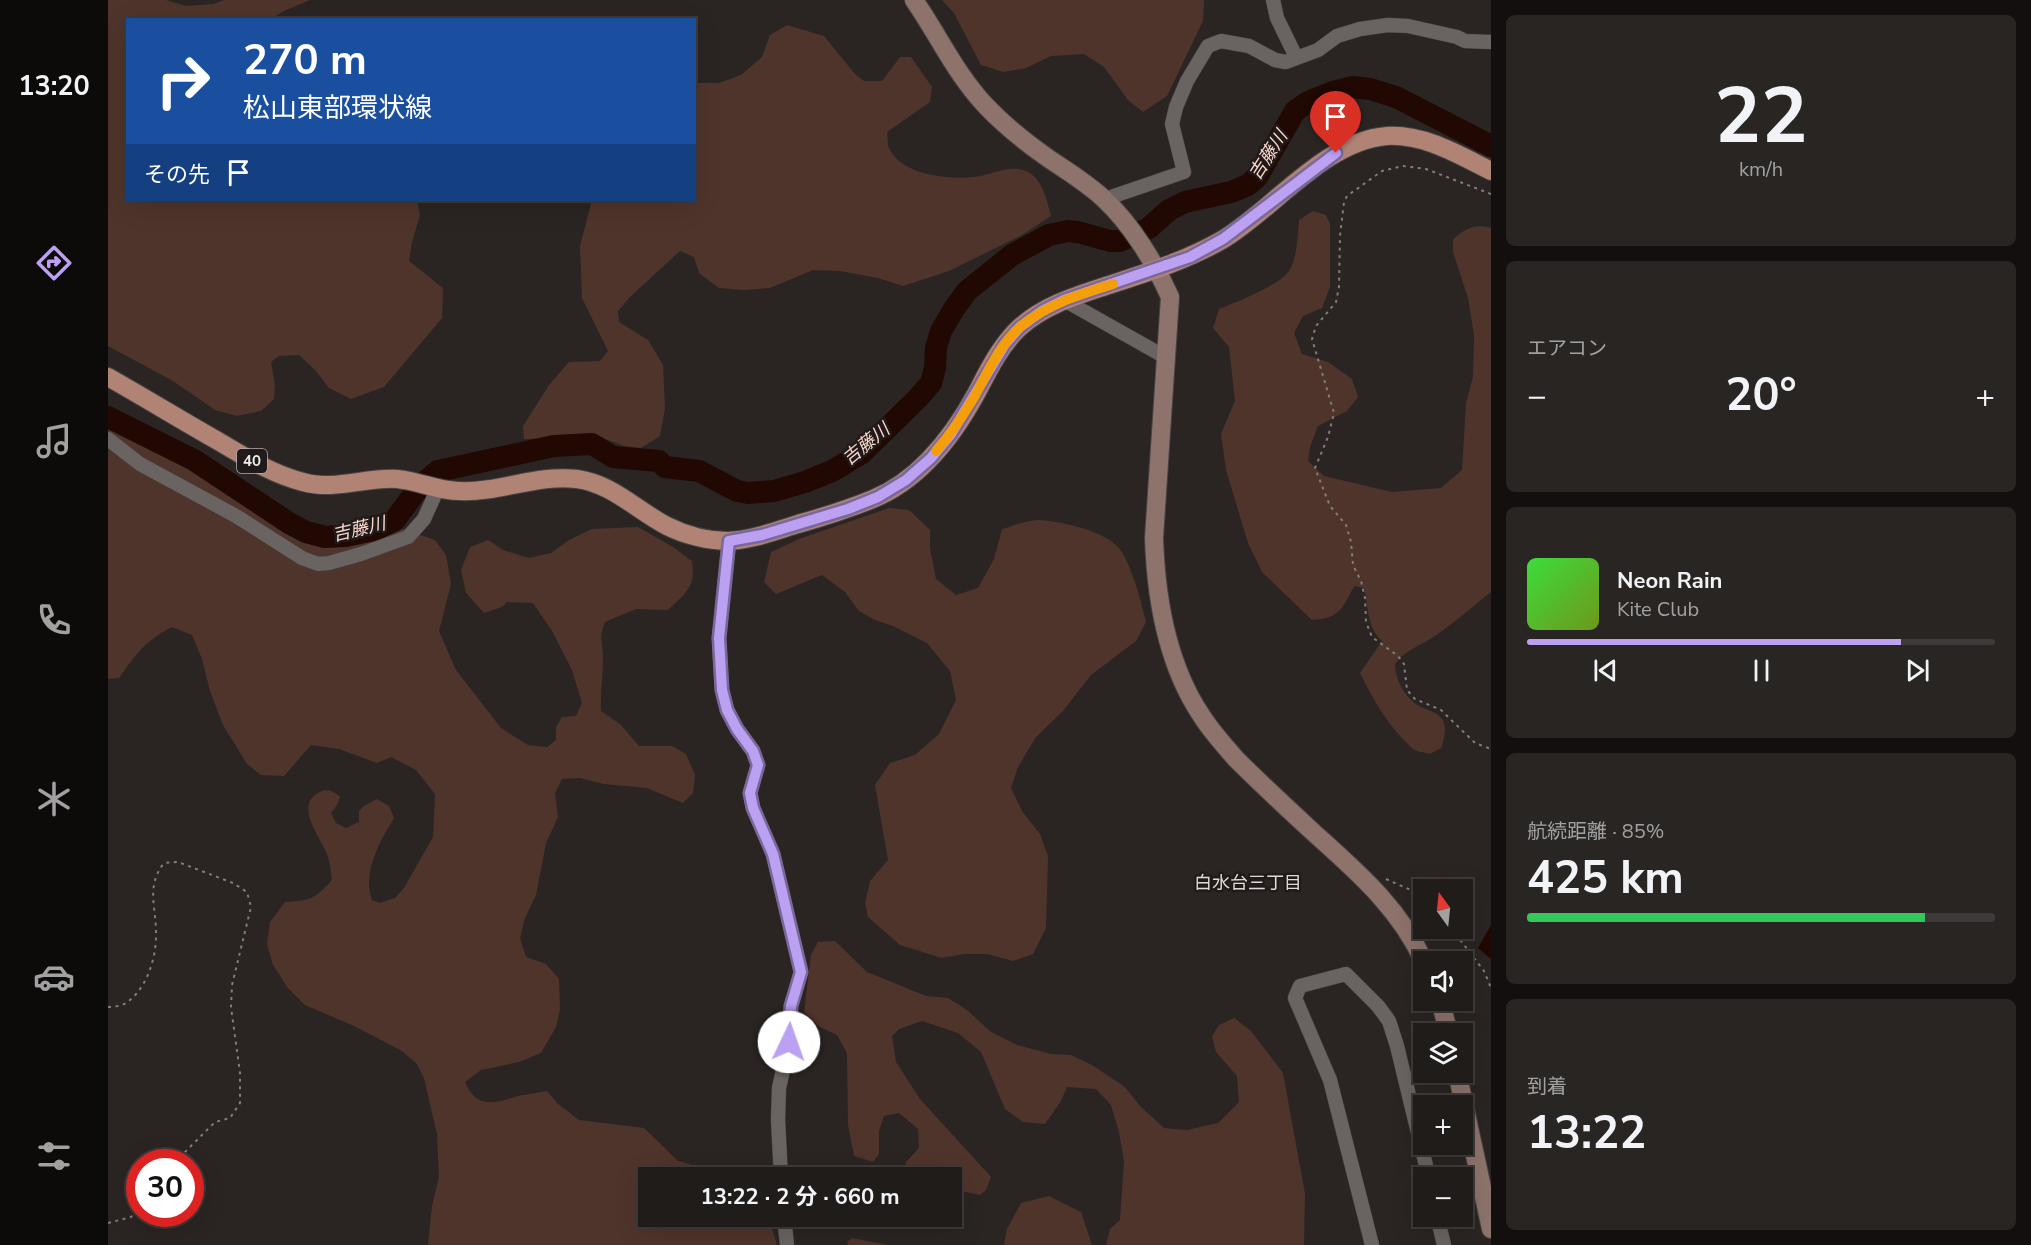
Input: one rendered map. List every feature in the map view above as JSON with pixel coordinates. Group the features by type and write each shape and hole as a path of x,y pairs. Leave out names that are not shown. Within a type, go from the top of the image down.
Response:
{"main road":[{"name":"40","path":"108,377 262,466 287,478 308,484 327,485 383,479 414,482 435,488 478,491 495,490 537,480 556,478 581,480 604,487 626,498 649,516 671,528 702,538 729,541 762,535 848,509 878,497 906,480 931,458 951,434 1005,344 1020,327 1042,311 1064,300 1190,257 1223,239 1336,153 1360,142 1388,136 1419,139 1449,150 1491,171"}],"street":[{"path":"914,0 952,64 985,105 1007,126 1105,199 1123,219 1158,269 1170,297 1154,538 1155,567 1164,619 1179,672 1200,714 1236,759 1366,880 1386,902 1418,951"},
{"path":"1273,0 1277,18 1296,57"},
{"path":"1105,199 1184,172 1172,124 1176,107 1187,81 1208,46 1221,41 1249,46 1275,60 1286,62 1318,50 1337,36 1360,29 1388,25 1408,26 1466,41 1491,42"},
{"path":"1064,300 1167,358"},
{"path":"108,439 140,464 236,516 302,558 318,564 361,554 408,537 424,519 435,488"},
{"path":"729,541 719,638 722,690 727,710 753,751 758,765 750,793 753,808 773,854 801,972 791,1006 789,1042 779,1088 780,1167"},
{"path":"1372,1245 1330,1080 1295,998 1300,986 1346,974 1378,1005 1389,1021 1397,1046 1426,1167"},
{"path":"1459,1083 1491,1229"},
{"path":"786,1227 788,1245"},
{"path":"1440,1227 1444,1245"}],"path":[{"path":"1491,194 1426,169 1403,166 1382,171 1352,191 1344,202 1336,302 1316,326 1312,339 1334,413 1328,437 1314,468 1330,506 1346,525 1351,542 1353,565 1361,581 1365,598 1369,631 1372,637 1398,656 1404,664 1407,690 1415,699 1441,710 1475,743 1491,749"},
{"path":"108,1008 125,1003 140,989 150,970 155,954 156,936 152,894 156,873 164,863 178,862 247,892 251,907 232,985 231,1007 240,1073 240,1103 230,1118 215,1122 188,1149"},
{"path":"1366,880 1383,877 1413,891"},
{"path":"1460,939 1484,971 1491,988"},
{"path":"108,1223 126,1218"}],"shaded area":[{"path":"108,0 166,0 186,6 213,4 225,0 310,0 273,18 126,18 126,201 417,201 420,215 409,261 443,288 442,318 384,387 351,399 329,388 316,371 299,355 279,356 271,362 275,385 274,399 261,411 237,416 215,410 173,381 108,346"},
{"path":"942,0 1204,0 1203,21 1167,96 1143,112 1128,100 1104,67 1084,54 1051,56 1026,68 1003,72 981,65 954,13"},
{"path":"787,25 824,36 855,74 864,81 882,81 900,57 911,57 932,87 930,102 887,132 889,148 896,158 916,170 952,178 974,177 1008,169 1028,172 1041,185 1051,216 1022,235 949,271 903,286 878,278 840,271 813,270 770,288 744,290 719,288 699,273 694,257 680,251 618,311 619,322 648,340 663,365 665,408 660,436 641,448 624,446 600,437 524,439 523,426 549,385 569,362 600,361 608,351 582,298 580,246 592,201 696,201 696,83 719,83 741,75 762,57 770,35"},
{"path":"1313,211 1326,215 1330,224 1330,287 1322,308 1303,316 1294,333 1302,354 1328,362 1352,379 1358,397 1347,411 1318,426 1310,447 1308,461 1324,476 1392,492 1441,488 1462,470 1466,403 1473,377 1474,335 1468,298 1453,252 1453,240 1470,228 1480,226 1491,228 1491,592 1438,634 1409,651 1395,664 1398,681 1404,692 1412,701 1438,715 1444,723 1445,732 1441,748 1430,754 1414,749 1396,732 1376,703 1360,673 1382,641 1373,629 1364,588 1355,586 1342,608 1335,614 1312,620 1262,572 1248,543 1226,470 1221,434 1235,401 1229,347 1213,328 1219,309 1257,293 1277,282 1289,271 1297,246 1299,220"},
{"path":"108,413 174,448 287,525 332,539 396,527 435,540 446,555 451,584 439,631 456,670 501,728 528,745 547,747 556,740 556,727 562,717 576,716 582,703 572,670 552,631 533,603 507,602 502,607 484,613 466,593 461,570 470,547 488,540 503,550 529,558 551,553 569,540 592,529 638,527 692,561 691,583 685,594 668,610 636,609 605,622 601,637 603,659 601,711 620,724 639,746 672,746 686,754 695,775 693,793 683,803 647,788 604,784 580,778 562,779 555,793 558,817 546,843 536,895 525,918 520,938 526,957 546,964 559,979 560,1010 556,1027 541,1053 519,1062 481,1070 465,1082 475,1097 487,1102 547,1091 557,1103 579,1120 644,1128 678,1161 700,1167 638,1167 638,1227 772,1227 777,1245 428,1245 432,1206 439,1177 437,1134 424,1078 417,1064 402,1051 354,1026 305,1005 288,988 273,965 267,944 270,922 285,902 312,898 332,880 328,857 311,822 309,805 312,798 326,790 340,797 331,813 336,823 346,828 359,822 359,811 377,799 389,806 394,818 378,847 369,879 372,900 380,903 395,898 404,888 433,837 435,794 416,770 391,757 377,763 339,749 311,745 284,776 261,775 247,764 223,725 192,635 172,627 142,649 119,678 108,679"},
{"path":"889,508 909,510 930,530 930,548 936,579 956,595 978,588 994,559 1002,529 1038,520 1059,522 1096,533 1107,538 1122,552 1136,586 1146,622 1136,641 1091,675 1063,711 1036,737 1018,767 1011,788 1022,811 1040,834 1048,856 1046,928 1033,954 1013,961 987,954 964,954 942,958 900,945 868,917 865,903 870,881 888,860 875,785 890,763 915,755 939,734 956,700 950,671 927,643 859,611 845,592 822,575 776,594 764,582 771,552 799,539"},
{"path":"1491,925 1491,959 1478,948"},
{"path":"835,941 867,972 926,996 948,998 967,1010 991,1032 1017,1045 1051,1054 1071,1055 1092,1065 1125,1087 1140,1106 1164,1128 1187,1130 1218,1123 1239,1102 1237,1076 1216,1052 1212,1036 1219,1025 1234,1018 1251,1031 1283,1073 1305,1194 1304,1245 1106,1245 1110,1229 1120,1220 1124,1161 1111,1105 1096,1089 1067,1087 1061,1101 1045,1124 1023,1122 1005,1109 981,1052 958,1033 922,1021 899,1029 892,1036 896,1062 920,1099 991,1177 986,1190 980,1195 962,1191 962,1167 906,1167 906,1162 919,1148 918,1129 899,1113 884,1116 879,1131 879,1154 873,1162 854,1156 848,1125 847,1053 837,1035 818,1026 804,1012 811,955 818,942"},
{"path":"1049,1196 1081,1212 1092,1245 1004,1245 1007,1229 1021,1203"},
{"path":"852,1238 888,1245 848,1245 847,1242"}],"waterway":[{"name":"吉藤川","path":"108,417 194,460 289,523 306,532 325,537 346,536 374,530 394,521 420,486 438,471 554,446 592,444 613,457 659,461 665,467 699,471 737,491 748,493 774,491 832,471 862,453 918,398 931,383 941,331 954,309 967,291 1012,255 1049,235 1068,231 1110,241 1120,241 1149,228 1169,210 1185,202 1231,192 1248,185 1257,177 1295,111 1308,102 1353,87 1370,89 1396,97 1491,146"}],"slow traffic":[{"path":"936,451 951,434 1005,344 1020,327 1042,311 1064,300 1113,284"}],"district":[{"name":"白水台三丁目","path":"1248,883"}],"route":[{"path":"789,1042 791,1006 801,972 773,854 753,808 750,793 758,765 753,751 727,710 722,690 719,638 729,541 762,535 848,509 878,497 906,480 931,458 951,434 1005,344 1020,327 1042,311 1064,300 1190,257 1223,239 1336,153"}]}
